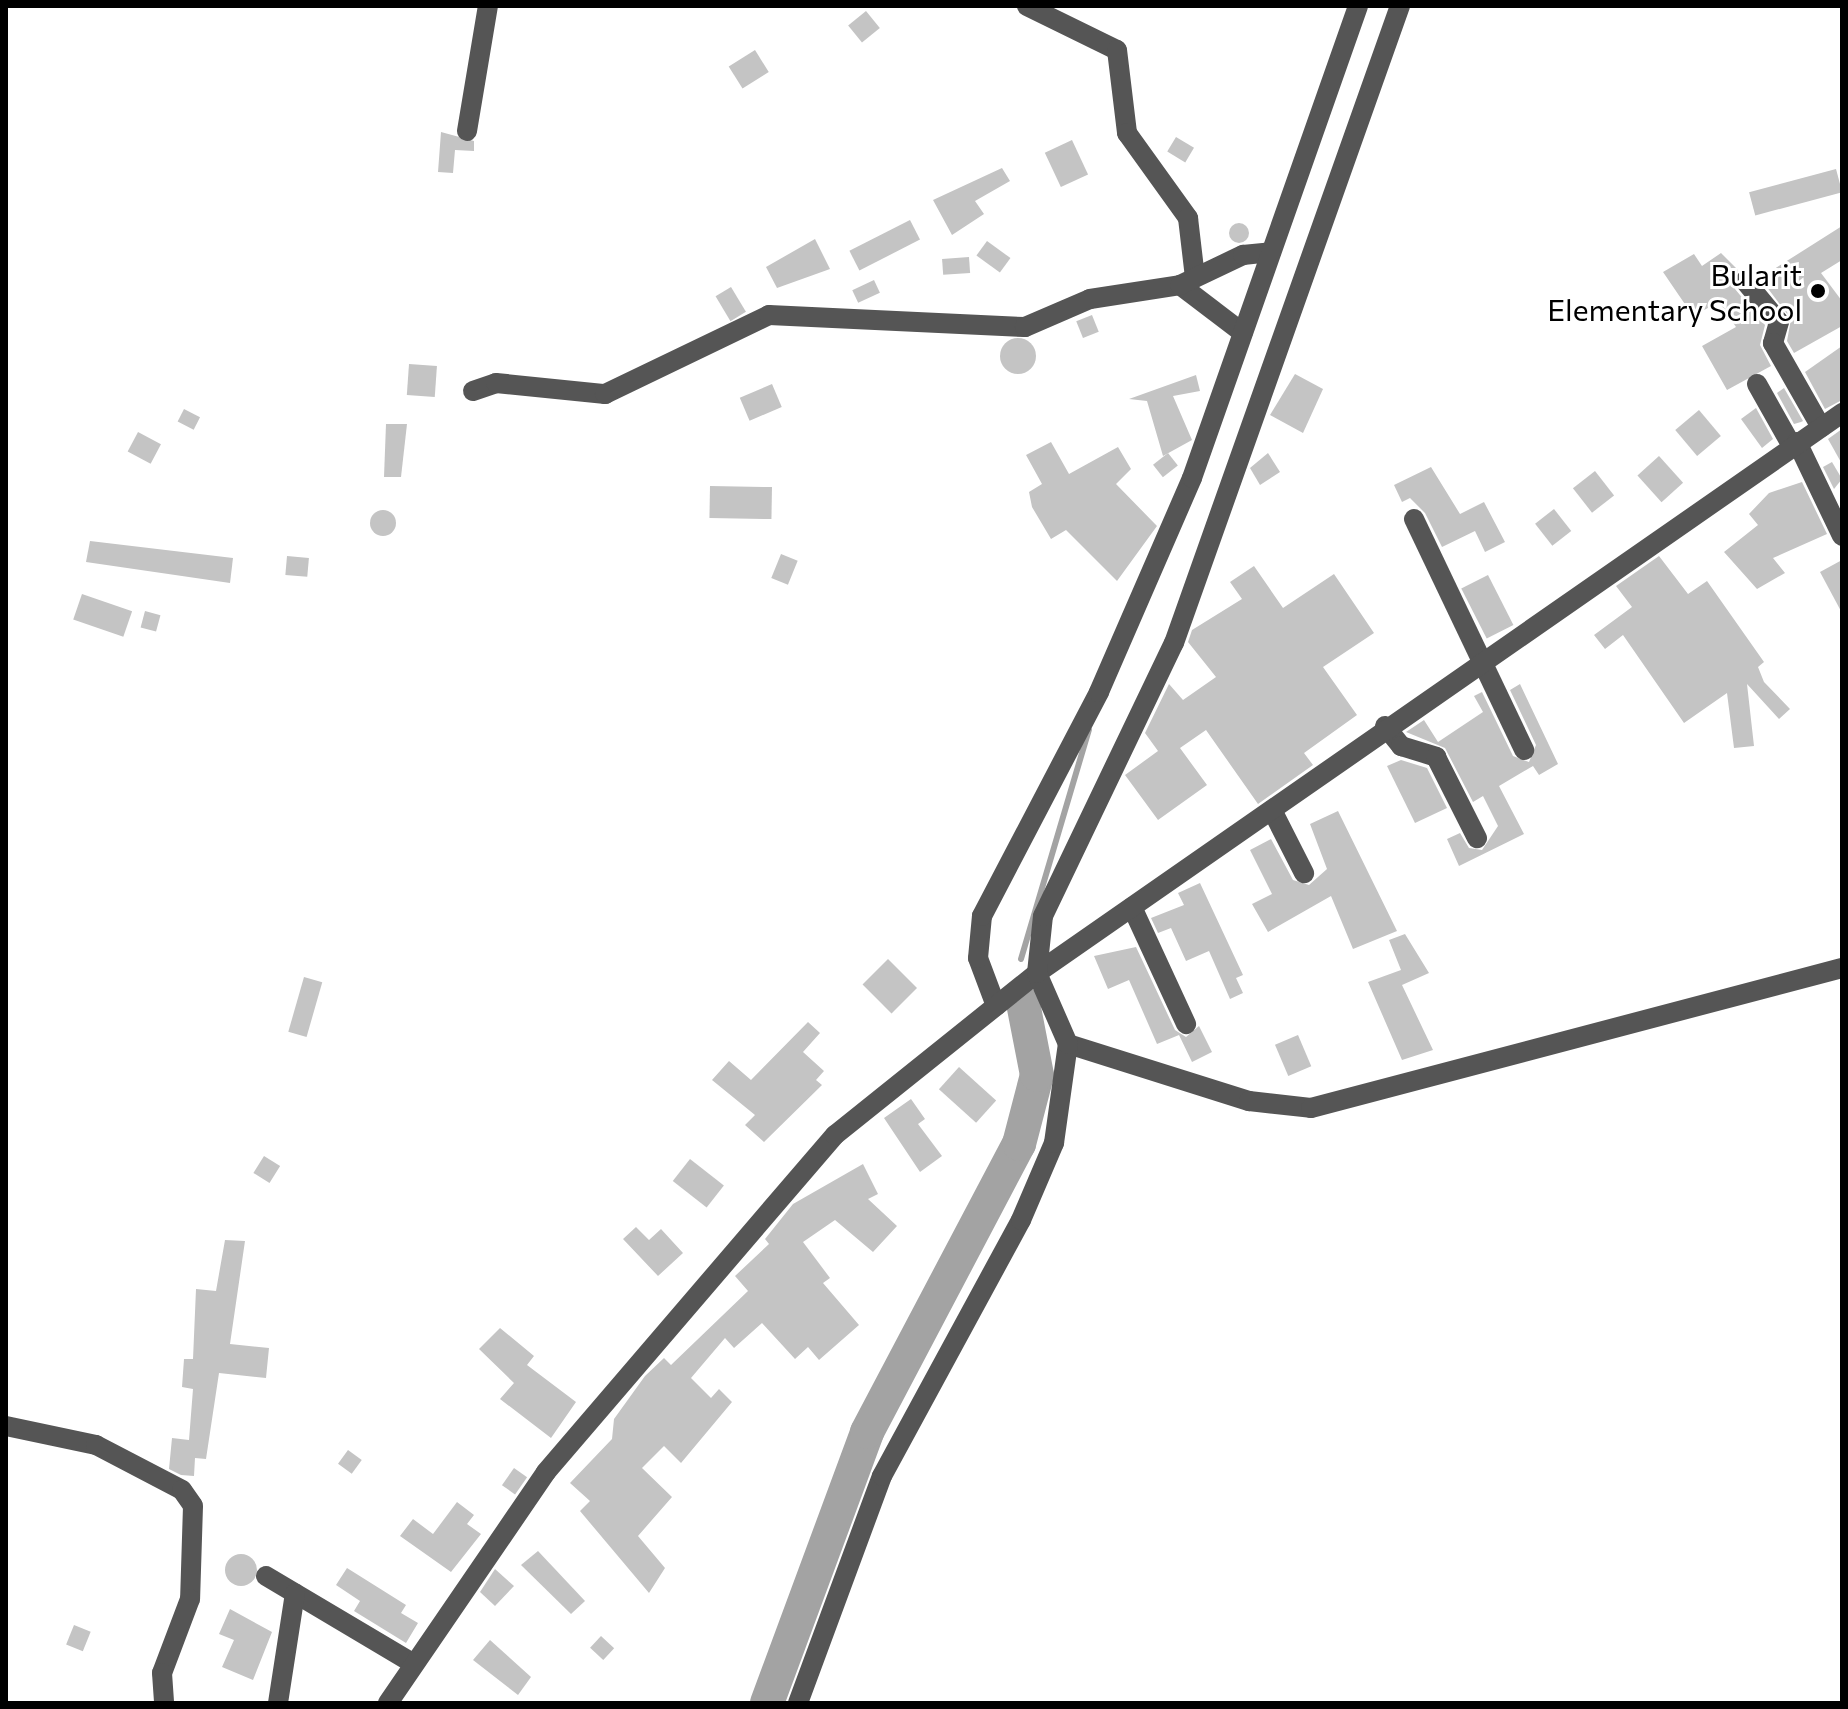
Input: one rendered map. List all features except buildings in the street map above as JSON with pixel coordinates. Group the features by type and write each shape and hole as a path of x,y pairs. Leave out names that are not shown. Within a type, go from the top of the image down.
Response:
{"street":[{"path":"467,131 488,6"},
{"path":"1027,6 1117,50 1127,133 1188,218 1187,282 1243,333"},
{"path":"996,1006 978,958 982,916 1099,692 1192,478 1358,6"},
{"path":"798,1703 882,1476 1039,1182 1060,1122 1068,1044 1037,973 1043,916 1174,643 1400,6"},
{"path":"473,391 496,383 605,394 769,315 1025,327 1102,295 1187,282 1243,255 1271,252"},
{"path":"1745,281 1779,322 1773,343 1821,427"},
{"path":"1757,384 1794,444 1842,536"},
{"path":"388,1703 546,1472 801,1168 1037,973 1272,810 1479,660 1842,413"},
{"path":"1414,519 1524,750"},
{"path":"1385,726 1401,746 1436,757 1477,838"},
{"path":"1272,810 1304,873"},
{"path":"1132,907 1186,1024"},
{"path":"1068,1044 1249,1101 1311,1108 1842,968"},
{"path":"6,1426 96,1445 182,1490 193,1506 190,1599 162,1673 164,1703"},
{"path":"266,1576 414,1664"},
{"path":"278,1703 295,1593"}],"waterway":[{"path":"1021,959 1089,730"},
{"path":"767,1703 867,1432 1019,1144 1037,1075 1023,1003"}],"place":[{"name":"Bularit Elementary School","path":"1818,291"}]}
